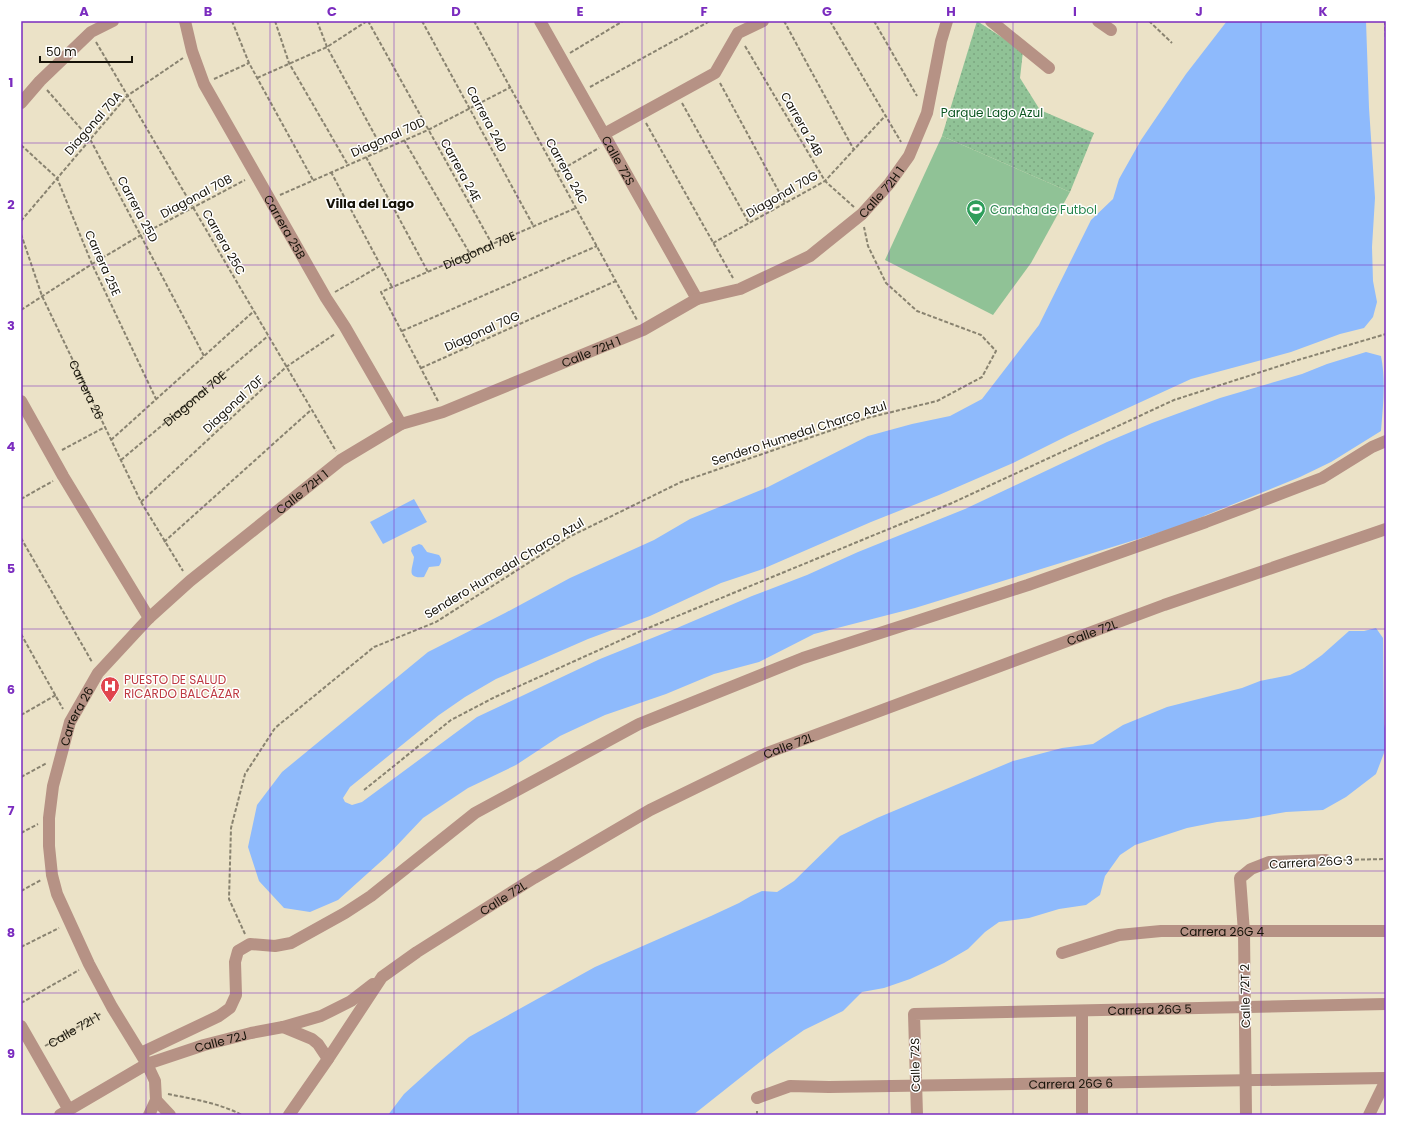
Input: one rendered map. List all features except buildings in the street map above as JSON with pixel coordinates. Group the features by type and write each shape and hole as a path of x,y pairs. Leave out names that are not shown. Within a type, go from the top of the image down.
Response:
{"street":[{"path":"21,103 40,81 91,32 113,21"},
{"name":"Carrera 25B","path":"185,21 192,51 204,84 257,174 326,298 401,424"},
{"name":"Calle 72S","path":"540,21 697,299"},
{"path":"607,138 640,113 715,73 738,33 763,21"},
{"name":"Calle 72H 1","path":"149,618 190,581 341,460 401,424 443,412 643,330 697,299 740,289 810,256 862,214 889,184 909,156 927,113 941,41 947,21"},
{"path":"991,21 1049,68"},
{"path":"1098,21 1111,30"},
{"path":"21,401 63,476 149,618"},
{"path":"141,1053 219,1016 230,1008 236,995 235,962 238,952 250,944 275,946 291,943 345,914 371,896 475,813 639,724 803,658 1028,585 1322,478 1372,447 1386,441"},
{"name":"Calle 72L","path":"289,1115 328,1059 382,976 417,952 534,878 650,810 767,752 1164,605 1386,529"},
{"name":"Carrera 26","path":"149,618 98,673 70,722 53,786 49,818 49,846 52,875 57,894 89,964 112,1007 148,1064 155,1081 154,1107"},
{"name":"Carrera 26G 3","path":"1240,878 1251,869 1269,862 1326,860"},
{"name":"Calle 72T 2","path":"1240,878 1244,932 1246,1115"},
{"name":"Carrera 26G 4","path":"1062,953 1119,935 1161,932 1386,931"},
{"name":"Calle 72J","path":"64,1113 148,1064 204,1045 251,1033 283,1027 321,1016 351,1001 382,976"},
{"name":"Carrera 26G 5","path":"914,1014 1386,1004"},
{"path":"1082,1011 1082,1115"},
{"name":"Calle 72S","path":"914,1014 916,1115"},
{"path":"21,1026 24,1039 35,1051 64,1113"},
{"path":"283,1027 312,1039 318,1044 328,1059"},
{"path":"1369,1115 1386,1079"},
{"name":"Carrera 26G 6","path":"758,1098 790,1086 916,1086 1386,1079"},
{"path":"154,1107 170,1115"}],"path":[{"path":"232,21 249,63 313,180"},
{"path":"275,21 289,63 348,165"},
{"path":"317,21 327,47 383,150"},
{"path":"257,78 327,47 367,21"},
{"name":"Carrera 24E","path":"367,21 492,244"},
{"name":"Carrera 24D","path":"422,21 534,227"},
{"name":"Carrera 24C","path":"474,21 643,330"},
{"path":"561,59 623,21"},
{"path":"580,92 710,21"},
{"path":"784,21 854,150"},
{"path":"830,21 909,156"},
{"path":"874,21 917,96"},
{"path":"1149,21 1172,43"},
{"path":"1385,21 1386,41"},
{"name":"Carrera 25C","path":"91,32 341,460"},
{"name":"Carrera 24B","path":"738,33 825,181 862,214"},
{"name":"Diagonal 70A","path":"21,221 127,96 192,51"},
{"path":"204,84 249,63"},
{"path":"715,73 785,203"},
{"name":"Carrera 25D","path":"40,81 90,139 204,356"},
{"name":"Diagonal 70D","path":"271,199 428,130 511,87"},
{"path":"677,94 749,223"},
{"path":"640,113 740,289"},
{"name":"Diagonal 70G","path":"713,243 825,181 885,116"},
{"path":"556,172 607,138"},
{"path":"404,140 470,254"},
{"name":"Carrera 25E","path":"21,145 57,178 92,264 156,399"},
{"path":"366,157 428,272"},
{"path":"331,172 392,287"},
{"name":"Diagonal 70B","path":"21,310 92,264 141,235 257,174"},
{"name":"Diagonal 70E","path":"402,332 381,292 576,208"},
{"name":"Sendero Humedal Charco Azul","path":"250,944 229,899 231,828 245,774 275,728 374,647 436,622 569,537 681,482 867,418 937,400 982,378 996,351 981,335 917,311 886,283 868,246 862,214"},
{"name":"Carrera 26","path":"21,234 42,296 141,502 164,542 190,581"},
{"path":"443,412 402,332 597,246"},
{"path":"326,298 380,266"},
{"name":"Diagonal 70G","path":"421,368 616,281"},
{"path":"111,440 254,311"},
{"name":"Diagonal 70F","path":"141,502 286,367 344,327"},
{"path":"364,790 451,720 495,697 634,634 952,503 1174,400 1298,360 1386,334"},
{"name":"Diagonal 70E","path":"121,460 268,336"},
{"path":"164,542 311,410"},
{"path":"52,455 105,427"},
{"path":"21,499 63,476"},
{"path":"21,538 98,673"},
{"path":"21,634 70,722"},
{"path":"21,715 56,695"},
{"path":"21,777 60,756"},
{"path":"21,833 49,818"},
{"name":"Carrera 26G 3","path":"1326,860 1386,859"},
{"path":"21,891 52,875"},
{"path":"21,947 70,922"},
{"path":"21,1003 89,964"},
{"name":"Calle 72I 1","path":"35,1051 112,1007"},
{"path":"154,1107 201,1101 233,1110 242,1115"}],"green space":[{"name":"Parque Lago Azul","path":"977,21 1023,51 1020,78 1040,110 1094,133 1070,192 942,136"},
{"name":"Cancha de Futbol","path":"942,136 1070,192 1031,263 993,315 885,260"}],"water":[{"path":"1227,21 1366,21 1369,108 1375,198 1372,247 1373,281 1377,302 1373,317 1364,328 1340,334 1291,352 1191,379 1069,435 1013,463 939,495 871,522 760,570 721,583 650,616 588,639 496,679 465,697 439,715 350,787 343,798 345,802 352,805 362,802 477,717 600,659 965,509 1107,442 1152,423 1220,398 1302,374 1327,364 1366,352 1381,356 1383,365 1384,384 1381,431 1331,462 1300,477 1177,527 915,608 814,634 759,662 714,674 666,694 605,715 560,736 516,765 468,788 423,818 387,856 338,900 310,912 284,908 259,881 248,847 257,805 282,772 428,652 570,578 654,540 690,519 768,487 868,436 912,424 950,416 982,399 1039,325 1091,220 1113,199 1119,179 1141,140 1186,74"},
{"path":"414,499 427,522 383,544 370,522"},
{"path":"419,544 422,545 427,552 439,555 441,559 439,566 429,567 424,577 414,576 412,574 414,557 411,551 412,547"},
{"path":"1376,628 1383,638 1384,724 1386,733 1384,753 1376,774 1346,797 1323,810 1286,812 1247,819 1217,822 1187,828 1135,845 1120,855 1105,876 1100,895 1086,905 1059,909 1029,918 999,922 985,932 968,949 944,963 910,979 884,988 862,992 843,1011 804,1030 770,1054 693,1115 388,1115 404,1094 469,1037 595,967 711,916 762,891 777,892 794,881 840,836 877,818 1013,761 1062,748 1093,744 1123,725 1167,707 1242,688 1260,681 1290,675 1304,668 1322,655 1349,631 1364,631"}],"place":[{"name":"Cancha de Futbol","path":"976,226"},
{"name":"PUESTO DE SALUD RICARDO BALCÁZAR","path":"110,703"}],"district":[{"name":"Villa del Lago","path":"370,203"}]}
